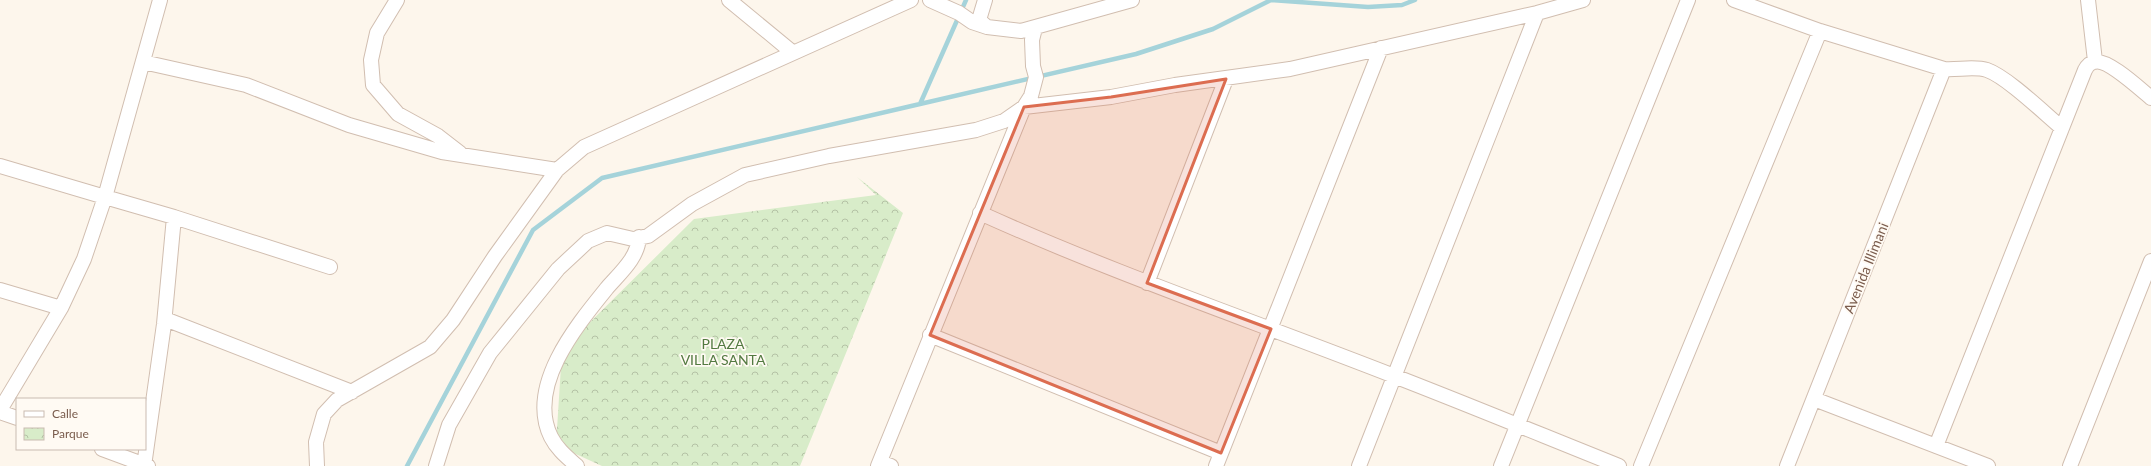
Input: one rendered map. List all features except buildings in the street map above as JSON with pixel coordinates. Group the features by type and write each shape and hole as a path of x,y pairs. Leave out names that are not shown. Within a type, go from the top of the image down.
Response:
{"street":[{"path":"16,418 0,411 61,308 84,258 105,197 160,0"},
{"path":"397,0 377,33 371,60 373,85 398,114 438,136 462,155"},
{"path":"729,0 792,52"},
{"path":"317,466 316,442 324,414 337,400 430,346 453,320 495,256 557,170 584,147 792,52 911,0"},
{"path":"930,0 959,13 972,22 987,27 1021,31 1132,0"},
{"path":"985,0 979,20 987,27"},
{"path":"436,466 449,425 490,353 558,270 588,241 607,233 633,239 648,236 692,204 745,175 830,156 976,130 1004,121 1024,107 1111,97 1175,85 1290,69 1537,13 1583,0"},
{"path":"1501,466 1688,0"},
{"path":"1734,0 1820,31 1944,69 1960,71 1975,68 1987,70 2003,78 2062,128"},
{"path":"2088,0 2095,61"},
{"path":"1359,466 1537,13"},
{"path":"883,465 930,335 1024,107 1031,96 1036,77 1033,66 1032,40 1035,28"},
{"path":"1641,466 1820,31"},
{"path":"930,335 1218,460 1381,48"},
{"path":"1936,446 2085,70 2090,63 2095,61 2106,64 2151,98"},
{"path":"143,62 246,85 349,125 442,152 557,170"},
{"name":"Avenida Illimani","path":"1787,466 1944,69"},
{"path":"1147,283 1226,79"},
{"path":"0,166 174,216 330,267"},
{"path":"980,213 1046,243 1147,283 1394,376 1619,466"},
{"path":"105,450 145,466 165,319 174,216"},
{"path":"577,466 562,453 551,436 545,416 546,389 562,350 604,292 634,255 639,237"},
{"path":"2070,466 2151,261"},
{"path":"0,290 61,308"},
{"path":"165,319 352,392"},
{"path":"1814,399 1988,466"}],"highlighted area":[{"path":"1226,79 1147,283 1271,329 1221,453 930,335 1024,107 1111,97"}],"green space":[{"name":"PLAZA VILLA SANTA","path":"857,177 903,213 800,466 602,466 556,445 562,350 694,219 876,195"}],"waterway":[{"path":"407,466 533,230 602,178 920,104 966,0"},
{"path":"920,104 1136,54 1213,29 1271,0 1368,7 1402,5 1415,0"}]}
